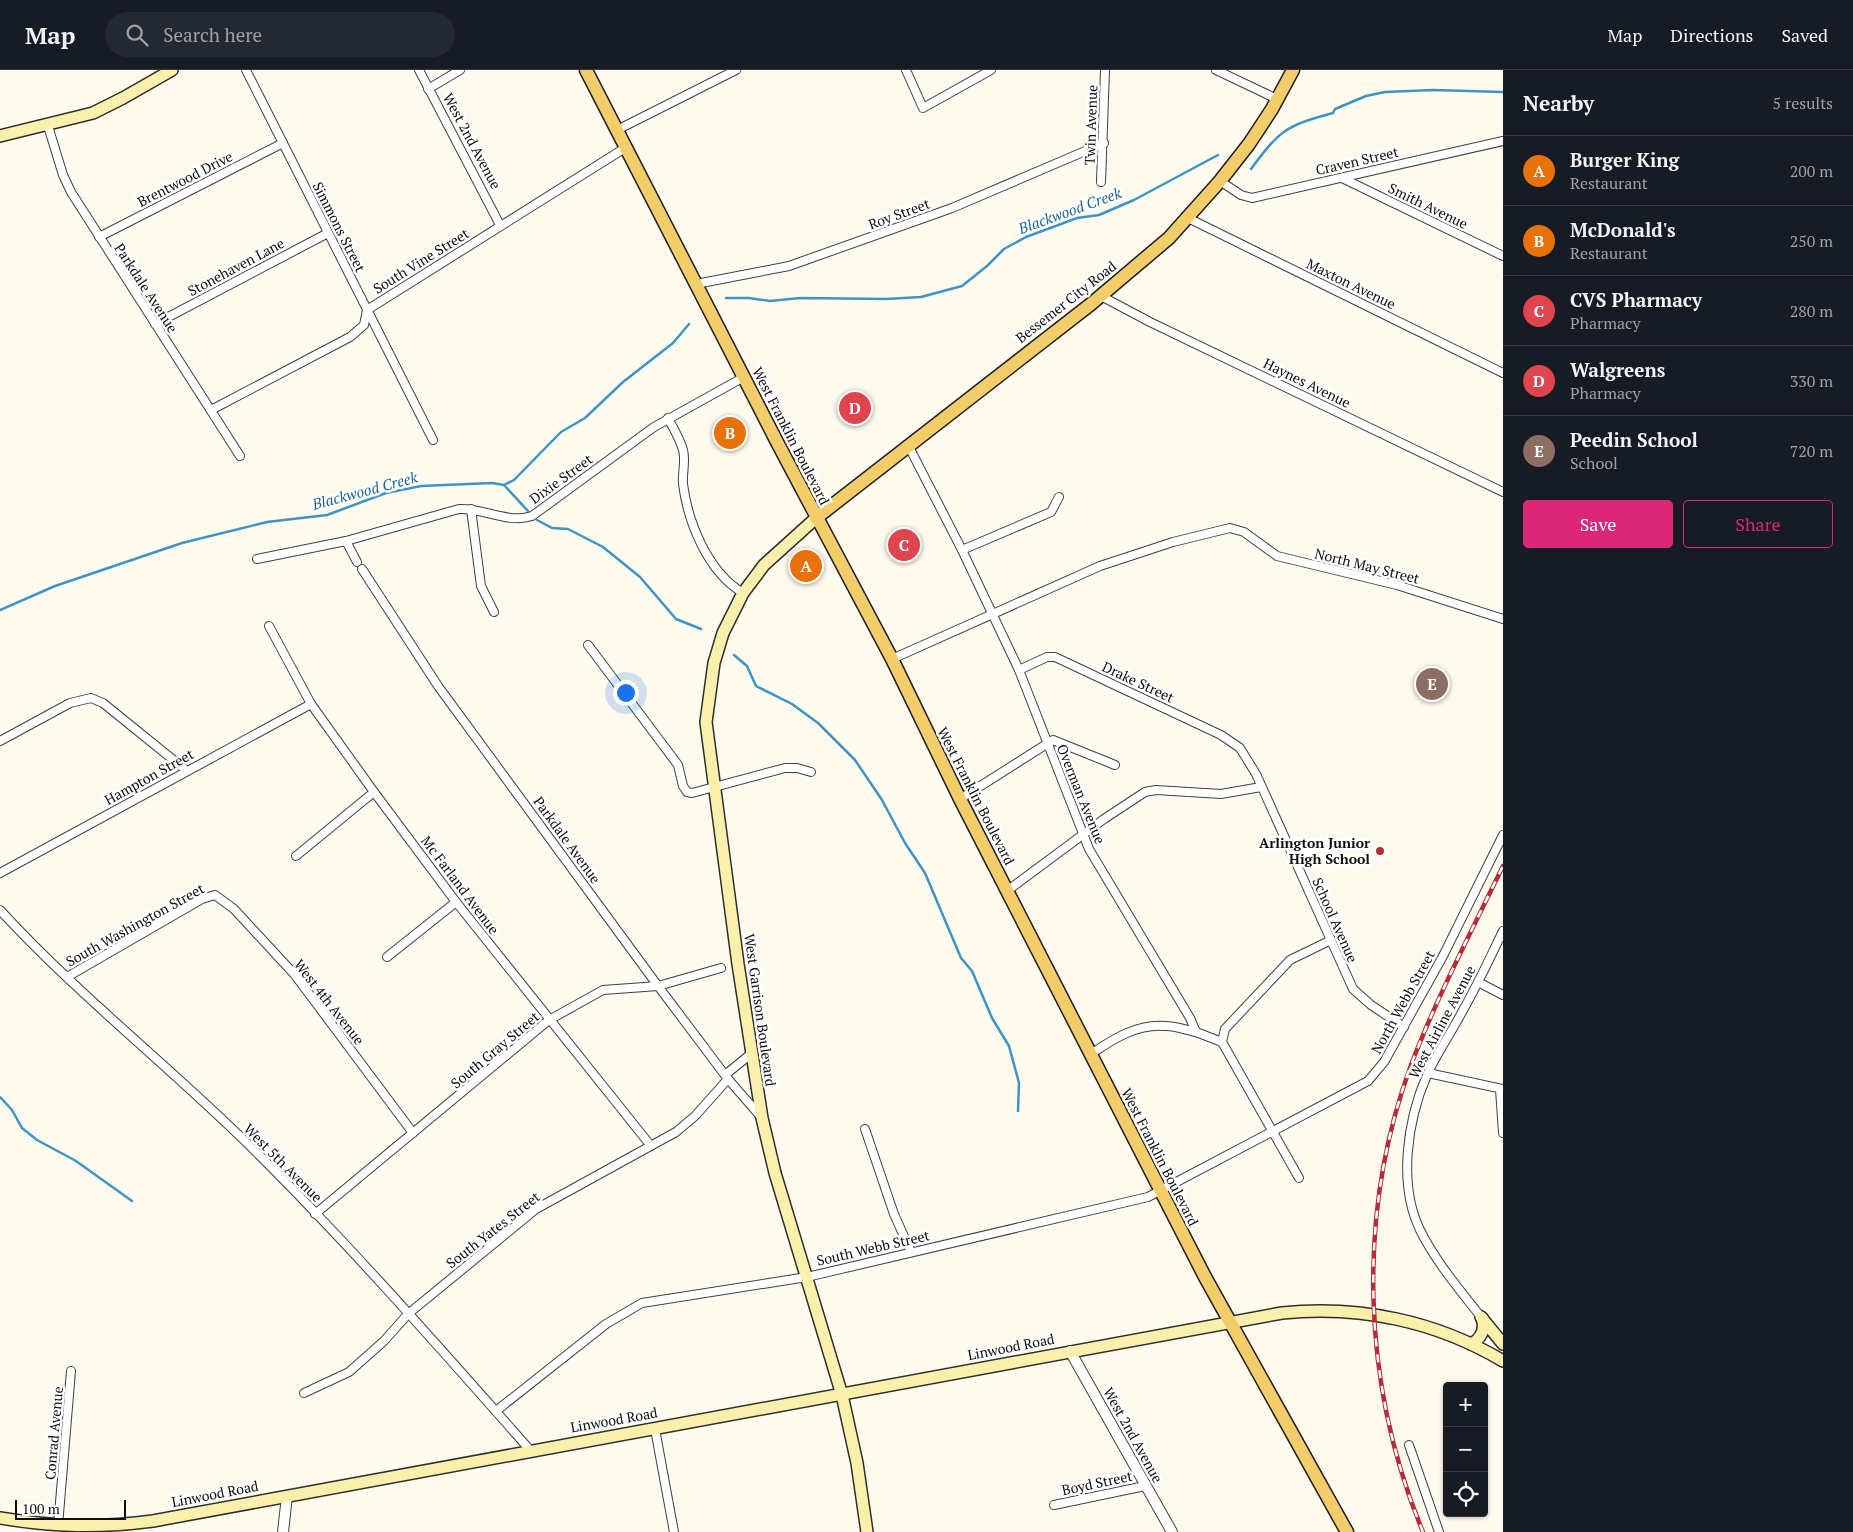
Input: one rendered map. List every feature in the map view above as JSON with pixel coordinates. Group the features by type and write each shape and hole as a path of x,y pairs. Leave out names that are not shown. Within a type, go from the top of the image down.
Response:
{"main road":[{"path":"0,136 48,126 106,107 172,70"},
{"name":"West Franklin Boulevard","path":"586,70 816,518 892,659 1007,892 1161,1190 1230,1321 1347,1532"},
{"name":"Bessemer City Road","path":"816,518 908,444 1101,296 1169,238 1220,181 1258,130 1293,70"},
{"name":"West Garrison Boulevard","path":"816,518 764,565 743,592 723,633 714,663 706,722 762,1118 775,1173 842,1394 857,1463 867,1532"},
{"name":"Linwood Road","path":"0,1518 58,1526 94,1527 153,1521 1230,1321 1282,1313 1338,1310 1405,1321 1434,1329 1471,1344 1503,1361"},
{"path":"1481,1317 1503,1344"},
{"path":"1471,1344 1482,1333 1484,1325 1481,1317"},
{"path":"1488,1353 1493,1337 1490,1328"}],"street":[{"name":"Simmons Street","path":"246,70 433,440"},
{"name":"West 2nd Avenue","path":"419,70 500,225"},
{"path":"428,88 460,70"},
{"path":"617,130 736,70"},
{"path":"906,70 923,108 991,70"},
{"name":"Twin Avenue","path":"1101,182 1106,70"},
{"path":"1216,70 1277,99"},
{"name":"Parkdale Avenue","path":"48,126 63,176 98,237 240,456"},
{"name":"Craven Street","path":"1220,181 1241,195 1252,198 1503,141"},
{"name":"Brentwood Drive","path":"98,237 283,143"},
{"name":"Roy Street","path":"696,284 789,266 952,208 1104,143"},
{"name":"South Vine Street","path":"211,410 350,337 364,325 367,310 625,148"},
{"name":"Smith Avenue","path":"1342,178 1503,256"},
{"name":"Maxton Avenue","path":"1188,218 1503,373"},
{"name":"Stonehaven Lane","path":"155,324 328,233"},
{"name":"Haynes Avenue","path":"1101,296 1150,322 1503,492"},
{"name":"Dixie Street","path":"257,559 346,541 459,509 471,509 508,518 532,516 668,418 744,377"},
{"path":"668,418 683,451 683,482 686,500 698,533 716,568 733,586 743,592"},
{"name":"Overman Avenue","path":"908,444 1020,670 1082,835 1190,1018 1196,1032"},
{"path":"962,550 1051,512 1059,497"},
{"path":"471,509 481,586 494,612"},
{"name":"North May Street","path":"993,613 1127,557 1230,528 1244,532 1276,556 1397,586 1503,620"},
{"name":"Parkdale Avenue","path":"346,541 438,686 658,986 727,1077 762,1118"},
{"path":"892,659 993,613"},
{"name":"Mc Farland Avenue","path":"269,626 311,704 374,792 456,902 651,1146"},
{"path":"588,645 678,765 685,790 692,792 785,768 797,768 811,772"},
{"name":"Drake Street","path":"1020,670 1048,657 1055,657 1222,735 1242,751"},
{"path":"0,741 70,703 91,698 104,703 187,771"},
{"name":"Hampton Street","path":"0,873 311,704"},
{"path":"960,799 1052,740 1059,741 1115,765"},
{"name":"School Avenue","path":"1242,751 1261,786 1354,989 1371,1005 1404,1027"},
{"path":"1007,892 1082,835 1145,792 1156,790 1221,794 1261,786"},
{"path":"296,856 374,792"},
{"name":"North Webb Street","path":"1272,1132 1368,1081 1384,1062 1443,956 1503,835"},
{"name":"South Washington Street","path":"67,977 202,899 215,895"},
{"name":"West 4th Avenue","path":"215,895 234,909 295,975 413,1133"},
{"path":"387,957 456,902"},
{"name":"West 5th Avenue","path":"0,910 67,977 249,1145 408,1314 530,1450"},
{"name":"West Airline Avenue","path":"1481,1317 1435,1256 1414,1212 1407,1170 1410,1140 1420,1092 1428,1073 1478,982 1503,931"},
{"path":"1222,1042 1225,1029 1290,960 1331,940"},
{"name":"South Gray Street","path":"315,1214 549,1020 603,990 658,986 721,968"},
{"path":"1478,982 1503,995"},
{"path":"1091,1054 1106,1043 1138,1028 1166,1026 1196,1032 1222,1042 1299,1178"},
{"name":"South Yates Street","path":"304,1393 349,1372 384,1341 408,1314 536,1209 684,1126 727,1077 752,1053"},
{"path":"1428,1073 1501,1089 1503,1133"},
{"path":"865,1129 894,1214 912,1252"},
{"name":"South Webb Street","path":"496,1411 606,1324 642,1303 807,1277 1142,1199 1272,1132"},
{"name":"West 2nd Avenue","path":"1070,1351 1172,1532"},
{"name":"Conrad Avenue","path":"58,1526 71,1371"},
{"path":"655,1429 674,1532"},
{"path":"1409,1445 1439,1532"},
{"name":"Boyd Street","path":"1054,1505 1145,1486"},
{"path":"283,1532 287,1496"}],"waterway":[{"name":"Blackwood Creek","path":"1251,169 1269,146 1285,131 1304,122 1333,113 1335,109 1366,96 1385,92 1433,90 1503,92"},
{"name":"Blackwood Creek","path":"726,298 749,298 770,301 800,298 886,299 921,297 962,286 987,266 1004,249 1026,237 1077,218 1099,215 1134,200 1218,155"},
{"name":"Blackwood Creek","path":"0,610 55,586 182,543 267,522 327,515 386,493 421,486 492,483 504,485 514,480 561,432 585,418 623,382 673,343 689,324"},
{"path":"504,485 528,511"},
{"path":"537,520 552,528 568,529 603,547 640,577 676,619 701,629"},
{"path":"734,655 747,666 756,686 792,704 818,723 855,760 882,800 905,843 925,873 961,958 972,971 992,1018 1009,1046 1019,1083 1018,1111"},
{"path":"0,1097 12,1110 22,1128 37,1140 76,1161 132,1201"}],"railway":[{"path":"1423,1532 1403,1476 1388,1418 1378,1359 1374,1300 1375,1240 1381,1181 1393,1122 1411,1065 1443,990 1503,866"}],"place":[{"name":"Walgreens","path":"855,408"},
{"name":"McDonald's","path":"730,433"},
{"name":"CVS Pharmacy","path":"904,545"},
{"name":"Burger King","path":"806,566"},
{"name":"Peedin School","path":"1432,684"},
{"name":"Arlington Junior High School","path":"1380,851"}]}
